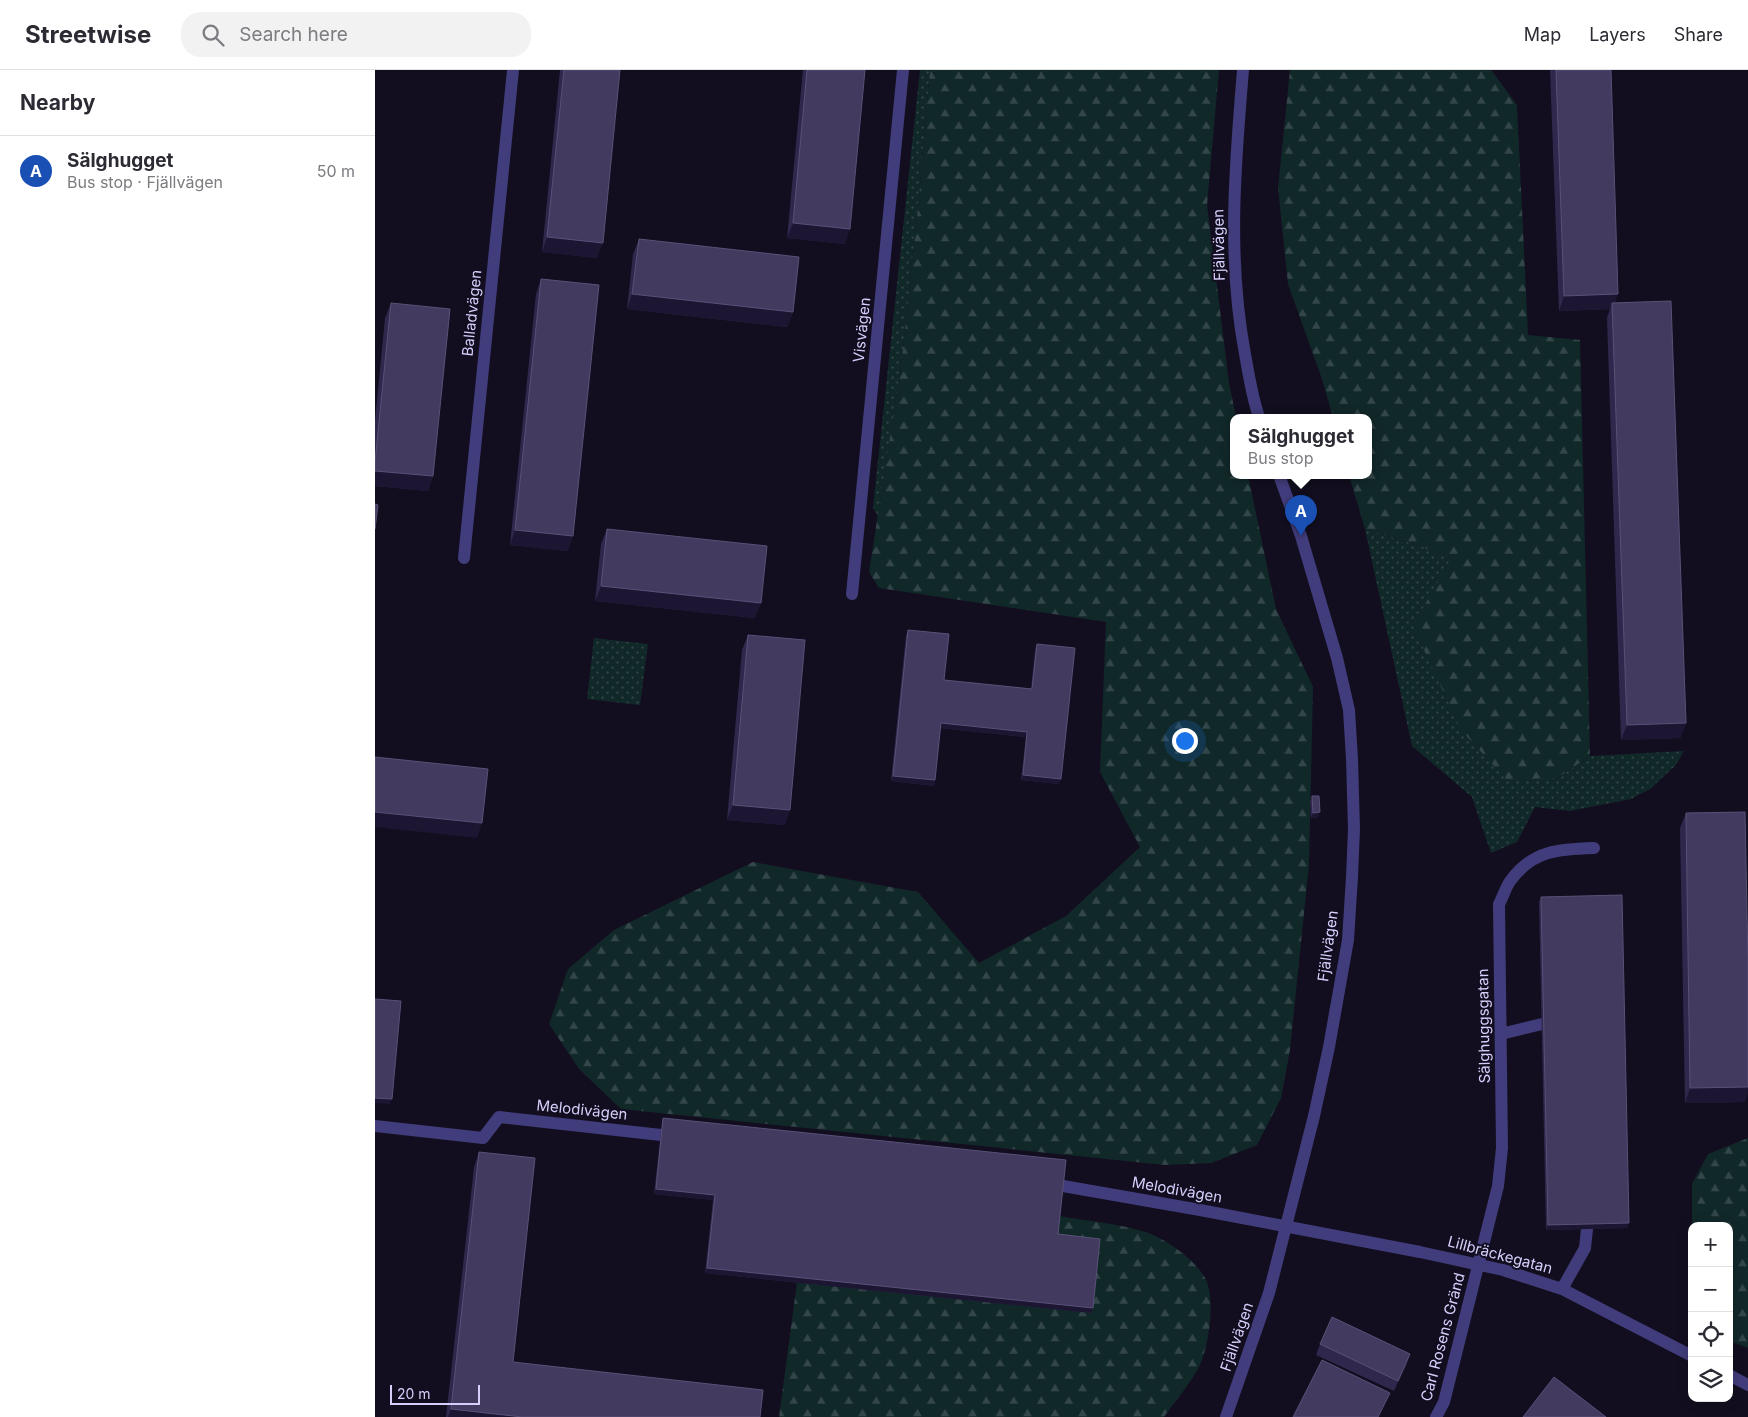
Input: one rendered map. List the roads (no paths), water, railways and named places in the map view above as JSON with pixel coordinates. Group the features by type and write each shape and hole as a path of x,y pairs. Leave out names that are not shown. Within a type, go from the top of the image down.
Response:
{"street":[{"name":"Balladvägen","path":"464,558 513,70"},
{"name":"Visvägen","path":"852,594 903,70"},
{"name":"Fjällvägen","path":"1243,70 1235,160 1234,273 1242,340 1258,414"},
{"name":"Fjällvägen","path":"1226,1417 1269,1293 1318,1099 1348,940 1354,829 1349,710 1337,658 1307,555 1280,479"},
{"name":"Sälghuggsgatan","path":"1479,1264 1498,1186 1502,1148 1499,904 1510,880 1533,859 1560,849 1594,848"},
{"path":"1501,1034 1542,1024"},
{"name":"Melodivägen","path":"375,1126 483,1138 499,1117 661,1135"},
{"name":"Melodivägen","path":"1063,1186 1285,1226"},
{"name":"Lillbräckegatan","path":"1285,1226 1503,1270 1562,1289 1688,1354"},
{"path":"1562,1289 1585,1248 1587,1229"},
{"name":"Carl Rosens Gränd","path":"1436,1417 1444,1402 1479,1264"},
{"path":"1733,1377 1748,1385"}],"place":[{"name":"Sälghugget","path":"1301,536"}]}
